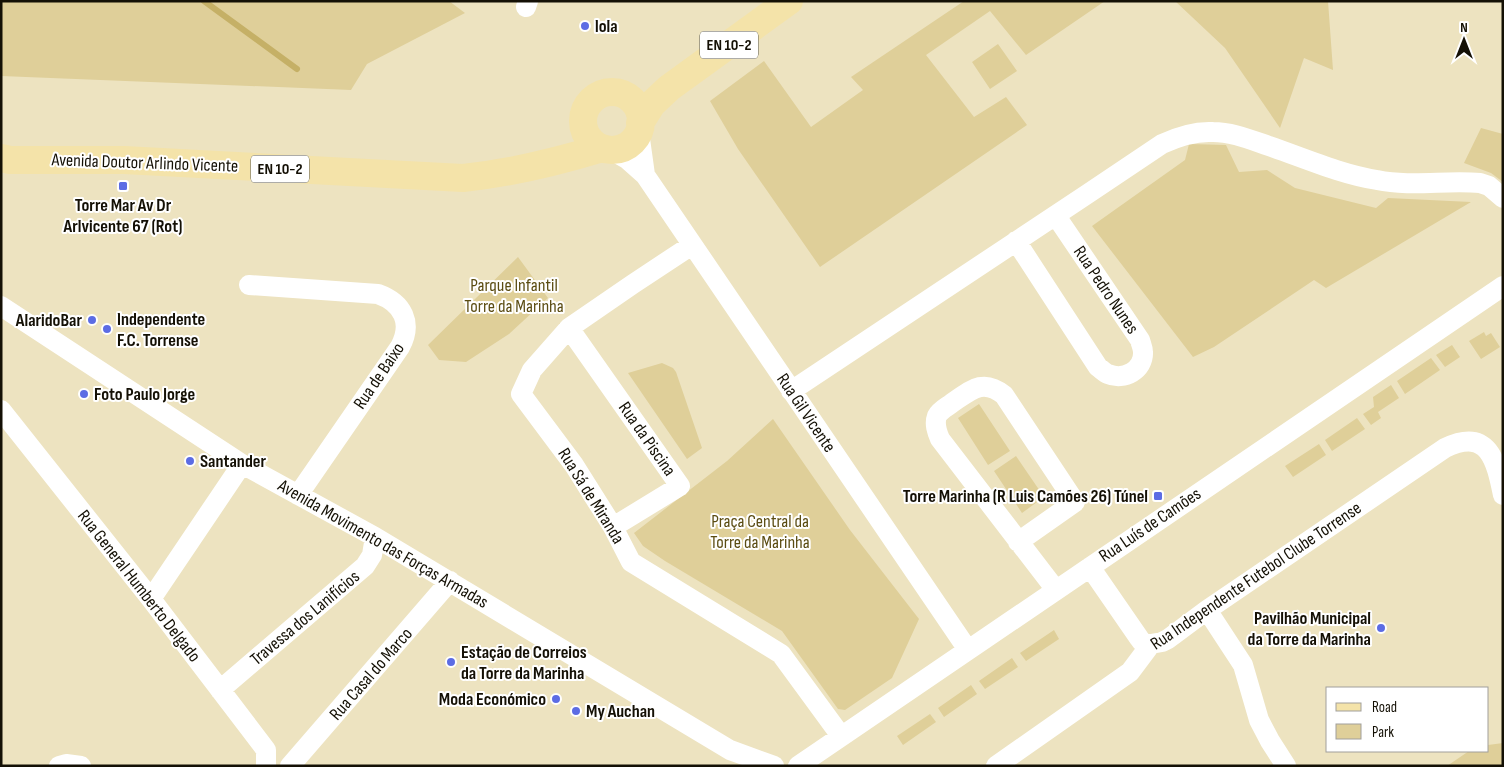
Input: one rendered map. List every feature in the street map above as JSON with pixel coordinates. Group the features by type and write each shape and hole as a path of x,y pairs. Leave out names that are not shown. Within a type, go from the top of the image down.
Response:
{"main road":[{"name":"EN 10-2","path":"606,149 620,149 628,145 640,128 652,104 669,88 788,1"},
{"name":"EN 10-2","path":"585,110 590,102 606,93 633,94 669,88"},
{"path":"614,93 623,95 637,107 640,128"},
{"path":"585,110 583,119 588,137 594,144 606,149"},
{"name":"Avenida Doutor Arlindo Vicente","path":"549,162 570,147 585,110"},
{"name":"Avenida Doutor Arlindo Vicente","path":"4,161 124,160 463,178 502,174 606,149"}],"street":[{"name":"Rua Gil Vicente","path":"640,128 645,175"},
{"path":"791,391 1016,240 1056,216 1162,144 1176,137 1206,132 1234,135 1357,176 1392,183 1480,183 1489,186 1503,198"},
{"name":"Rua Gil Vicente","path":"606,149 627,159 645,175 968,650"},
{"name":"Rua Pedro Nunes","path":"1016,240 1098,367 1107,374 1120,377 1132,374 1140,365 1143,353 1140,340 1056,216"},
{"name":"Rua Sá de Miranda","path":"692,245 569,328 532,370 521,394 574,465 613,527 631,562 781,654 841,736"},
{"name":"Rua de Baixo","path":"249,285 378,294 397,305 405,319 405,338 400,347 298,495"},
{"name":"Rua Luís de Camões","path":"798,766 1503,286"},
{"name":"Avenida Movimento das Forças Armadas","path":"1,306 242,464 375,537 730,750 774,766"},
{"name":"Rua da Piscina","path":"569,328 680,486 613,527"},
{"path":"1018,542 1075,502 1004,396 990,387 981,386 972,389 941,411 937,417 937,432 940,439 1018,542 1056,590"},
{"name":"Rua General Humberto Delgado","path":"1,410 152,599 266,750 266,766"},
{"name":"Rua Independente Futebol Clube Torrense","path":"996,766 1130,672 1151,644 1168,639 1207,610 1445,448 1458,442 1472,442 1482,446 1492,455 1498,468 1503,495"},
{"path":"152,599 242,464"},
{"name":"Travessa dos Lanifícios","path":"220,690 365,566 370,560 375,537"},
{"path":"1090,567 1142,642 1151,644"},
{"name":"Rua Casal do Marco","path":"290,766 450,581"},
{"path":"1207,610 1243,665 1259,720 1286,766"},
{"path":"59,766 66,764 81,766"}],"green space":[{"path":"1,1 449,1 465,13 367,64 351,90 1,76"},
{"path":"964,1 1105,1 1026,55 990,11 926,55 974,117 1006,97 1027,125 820,267 738,149 710,101 764,61 811,127 863,90 851,77"},
{"path":"1175,1 1328,1 1333,70 1304,58 1280,128 1225,48"},
{"path":"998,44 1017,71 990,89 972,62"},
{"path":"1481,128 1503,134 1503,182 1491,173 1464,163"},
{"path":"1189,144 1226,145 1239,172 1267,170 1295,188 1376,208 1388,198 1471,202 1326,288 1314,280 1214,347 1193,357 1092,226 1185,160"},
{"name":"Parque Infantil Torre da Marinha","path":"518,257 548,298 509,334 466,362 439,360 428,345"},
{"path":"1484,332 1486,336 1491,333 1500,347 1481,359 1469,341"},
{"path":"1452,345 1460,357 1445,367 1436,355"},
{"path":"1431,358 1440,370 1405,394 1397,381"},
{"path":"662,363 673,368 676,372 702,448 687,459 628,373"},
{"path":"1391,385 1399,398 1378,412 1381,418 1371,425 1363,414 1374,407 1373,397"},
{"path":"979,404 1010,451 988,465 958,418"},
{"path":"1357,418 1365,429 1332,451 1325,440"},
{"name":"Praça Central da Torre da Marinha","path":"773,419 850,530 919,619 892,678 845,710 838,709 782,631 665,561 643,546 634,533 727,461"},
{"path":"1319,444 1326,455 1293,477 1285,466"},
{"path":"1016,456 1044,497 1022,513 994,471"},
{"path":"1054,630 1059,639 1026,661 1020,653"},
{"path":"1012,658 1018,667 985,689 979,681"},
{"path":"971,685 977,694 944,717 938,708"},
{"path":"930,714 936,722 903,745 897,736"},
{"path":"1503,743 1503,766 1447,766 1468,752 1489,752 1489,745"}],"waterway":[{"path":"204,1 297,69"}],"place":[{"name":"lola","path":"585,26"},
{"name":"Torre Mar Av Dr Arlvicente 67 (Rot)","path":"123,186"},
{"name":"AlaridoBar","path":"92,320"},
{"name":"Independente F.C. Torrense","path":"107,329"},
{"name":"Foto Paulo Jorge","path":"84,394"},
{"name":"Santander","path":"190,461"},
{"name":"Torre Marinha (R Luis Camões 26) Túnel","path":"1158,496"},
{"name":"Pavilhão Municipal da Torre da Marinha","path":"1381,628"},
{"name":"Estação de Correios da Torre da Marinha","path":"451,662"},
{"name":"Moda Económico","path":"556,699"},
{"name":"My Auchan","path":"576,711"}]}
